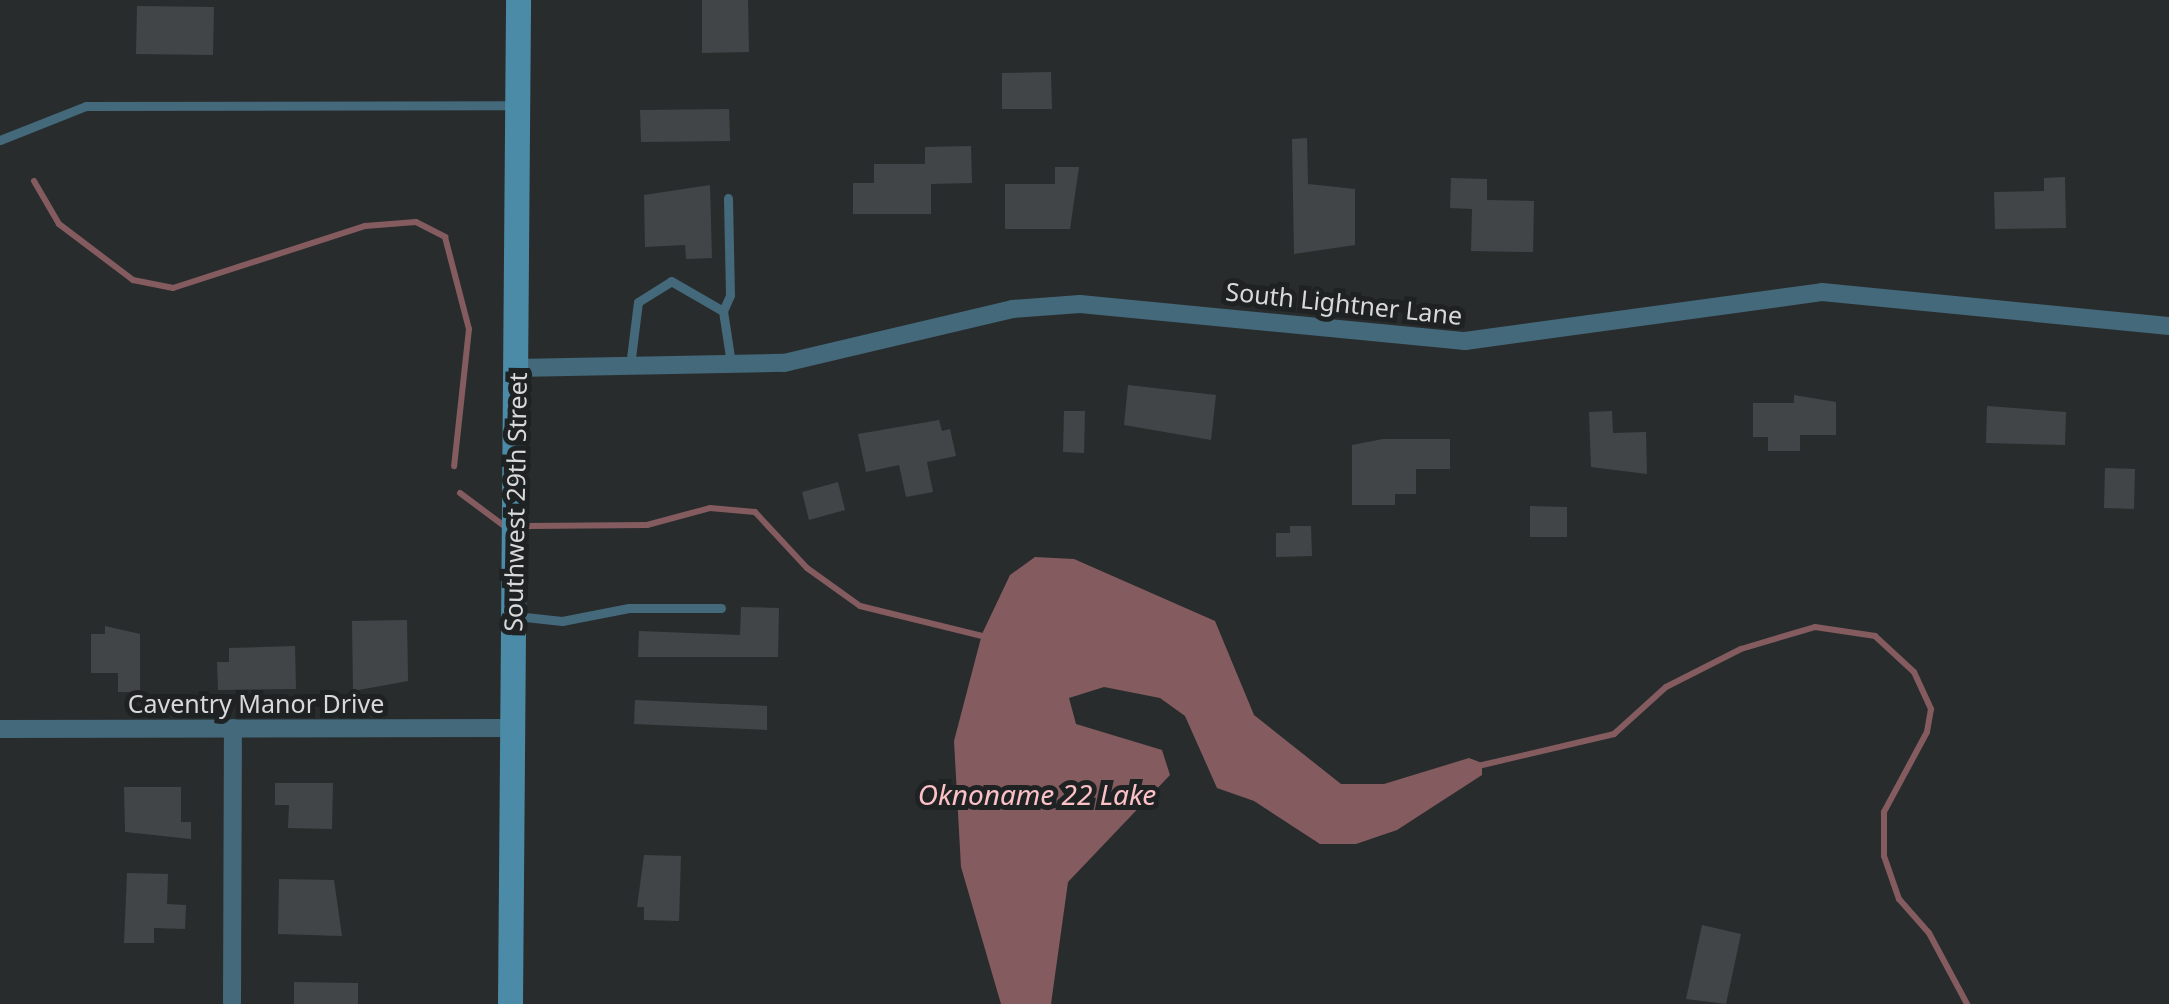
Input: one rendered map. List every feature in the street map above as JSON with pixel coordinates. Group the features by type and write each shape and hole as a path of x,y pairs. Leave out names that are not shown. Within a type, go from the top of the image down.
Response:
{"street":[{"name":"Southwest 29th Street","path":"510,1004 518,0"},
{"name":"South Lightner Lane","path":"516,368 731,366 815,358 1012,309 1080,304 1465,342 1822,292 2169,326"},
{"path":"232,1002 233,728"},
{"name":"Caventry Manor Drive","path":"0,729 513,728"}],"lane":[{"path":"0,140 86,106 518,106"},
{"path":"728,198 730,295 723,311 731,366"},
{"path":"630,368 645,292 686,284 723,311"},
{"path":"514,616 562,621 629,608 721,608"}],"water":[{"name":"Oknoname 22 Lake","path":"1035,557 1074,559 1215,621 1254,715 1341,784 1384,784 1469,758 1482,763 1482,775 1397,830 1356,844 1320,844 1254,801 1217,788 1185,716 1160,698 1104,687 1069,698 1076,724 1162,750 1170,775 1068,882 1051,1004 1001,1004 961,867 954,741 982,634 1010,575"}],"building":[{"path":"702,0 748,0 749,52 702,53"},
{"path":"137,6 214,7 213,55 136,54"},
{"path":"1051,72 1052,109 1002,109 1002,73"},
{"path":"729,109 730,141 641,142 640,110"},
{"path":"1307,138 1308,184 1355,189 1355,245 1294,254 1292,139"},
{"path":"971,146 972,183 931,184 931,214 853,214 853,183 874,183 874,164 925,164 925,147"},
{"path":"1055,167 1079,167 1070,229 1005,229 1005,184 1055,184"},
{"path":"2065,177 2066,228 1995,229 1994,192 2044,191 2044,178"},
{"path":"1451,178 1487,179 1487,200 1534,201 1533,252 1471,251 1472,209 1450,208"},
{"path":"710,185 712,258 686,259 685,245 645,247 644,195"},
{"path":"1128,385 1216,395 1211,440 1124,425"},
{"path":"1794,395 1836,402 1836,435 1800,435 1800,451 1768,451 1768,437 1753,437 1753,403 1794,403"},
{"path":"1987,406 2066,412 2065,445 1986,443"},
{"path":"1064,411 1085,411 1084,453 1063,452"},
{"path":"1612,411 1613,433 1646,432 1647,474 1591,467 1589,412"},
{"path":"939,420 942,431 950,429 956,456 927,462 933,492 906,497 899,465 866,472 858,434"},
{"path":"1383,439 1450,439 1450,469 1416,469 1416,494 1395,494 1395,505 1352,505 1352,445"},
{"path":"2105,468 2135,469 2134,509 2104,508"},
{"path":"838,482 845,510 809,520 802,492"},
{"path":"1530,506 1567,507 1567,537 1530,537"},
{"path":"1290,526 1311,526 1312,556 1276,557 1276,533 1290,533"},
{"path":"741,607 779,608 778,657 638,657 639,631 740,635"},
{"path":"407,620 408,681 353,691 352,621"},
{"path":"105,626 140,634 140,692 118,692 118,673 91,673 91,634 105,634"},
{"path":"295,646 296,689 218,690 217,662 229,662 229,648"},
{"path":"635,700 767,706 767,730 634,724"},
{"path":"275,783 333,783 332,829 288,828 289,805 275,805"},
{"path":"124,787 181,787 181,822 191,822 191,839 125,832"},
{"path":"644,855 681,856 679,921 644,920 644,907 637,907"},
{"path":"127,873 168,874 167,904 186,905 185,929 154,928 154,943 124,943"},
{"path":"279,879 334,880 342,936 278,934"},
{"path":"1702,925 1741,934 1726,1004 1686,999"},
{"path":"294,982 358,983 358,1004 294,1004"}],"waterway":[{"path":"34,181 59,224 133,280 173,288 365,226 416,222 445,237 469,329 454,466"},
{"path":"460,493 503,525"},
{"path":"528,526 647,525 710,508 755,512 807,568 860,606 986,637"},
{"path":"1478,766 1614,734 1666,687 1741,649 1815,627 1875,636 1914,672 1931,709 1927,732 1884,812 1884,856 1899,899 1929,933 1967,1004"}]}
